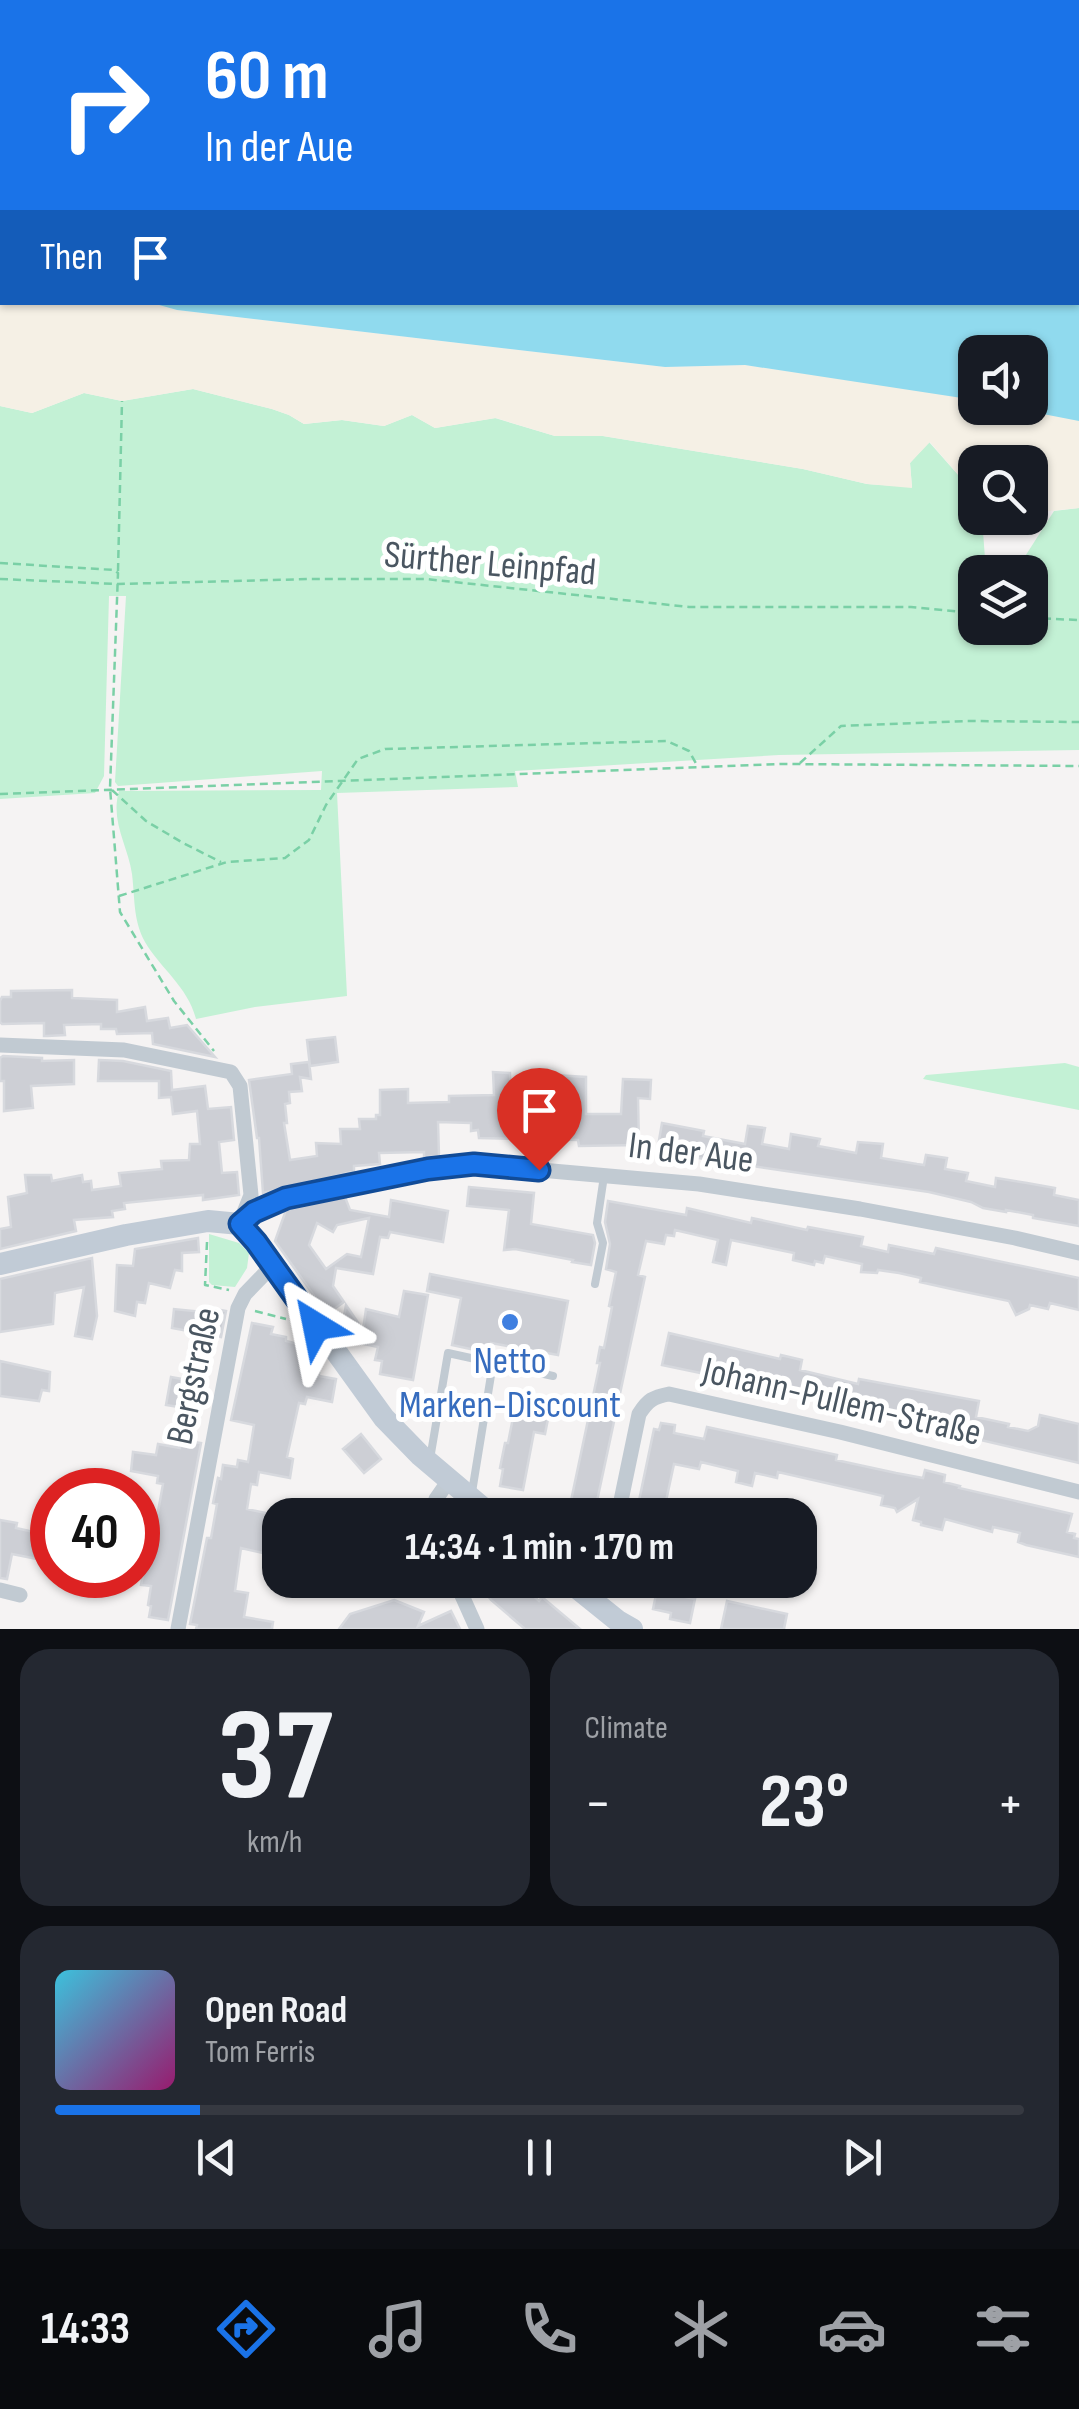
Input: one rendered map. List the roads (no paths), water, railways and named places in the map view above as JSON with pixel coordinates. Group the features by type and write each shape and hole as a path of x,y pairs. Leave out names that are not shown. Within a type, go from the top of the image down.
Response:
{"street":[{"path":"0,1045 124,1050 231,1072 240,1086 251,1195 240,1224"},
{"name":"In der Aue","path":"240,1224 254,1212 286,1198 428,1169 474,1164 698,1184 860,1209 1079,1253"},
{"path":"0,1264 208,1221 240,1224 250,1232 384,1418 471,1497"},
{"name":"Bergstraße","path":"178,1629 242,1301 257,1278 273,1265"},
{"name":"Johann-Pullem-Straße","path":"622,1498 640,1414 654,1397 669,1394 1079,1492"},
{"path":"437,1498 450,1479"},
{"path":"0,1590 20,1595"},
{"path":"463,1598 477,1629"},
{"path":"603,1598 632,1629"}],"lane":[{"path":"595,1284 603,1243 597,1222 604,1174"},
{"path":"429,1462 448,1353 554,1376"},
{"path":"471,1497 493,1363"}],"water":[{"path":"159,305 1079,305 1079,421 1048,415 1048,335 958,335 958,397 745,365 665,367"}],"place":[{"name":"Netto Marken-Discount","path":"510,1322"}]}
